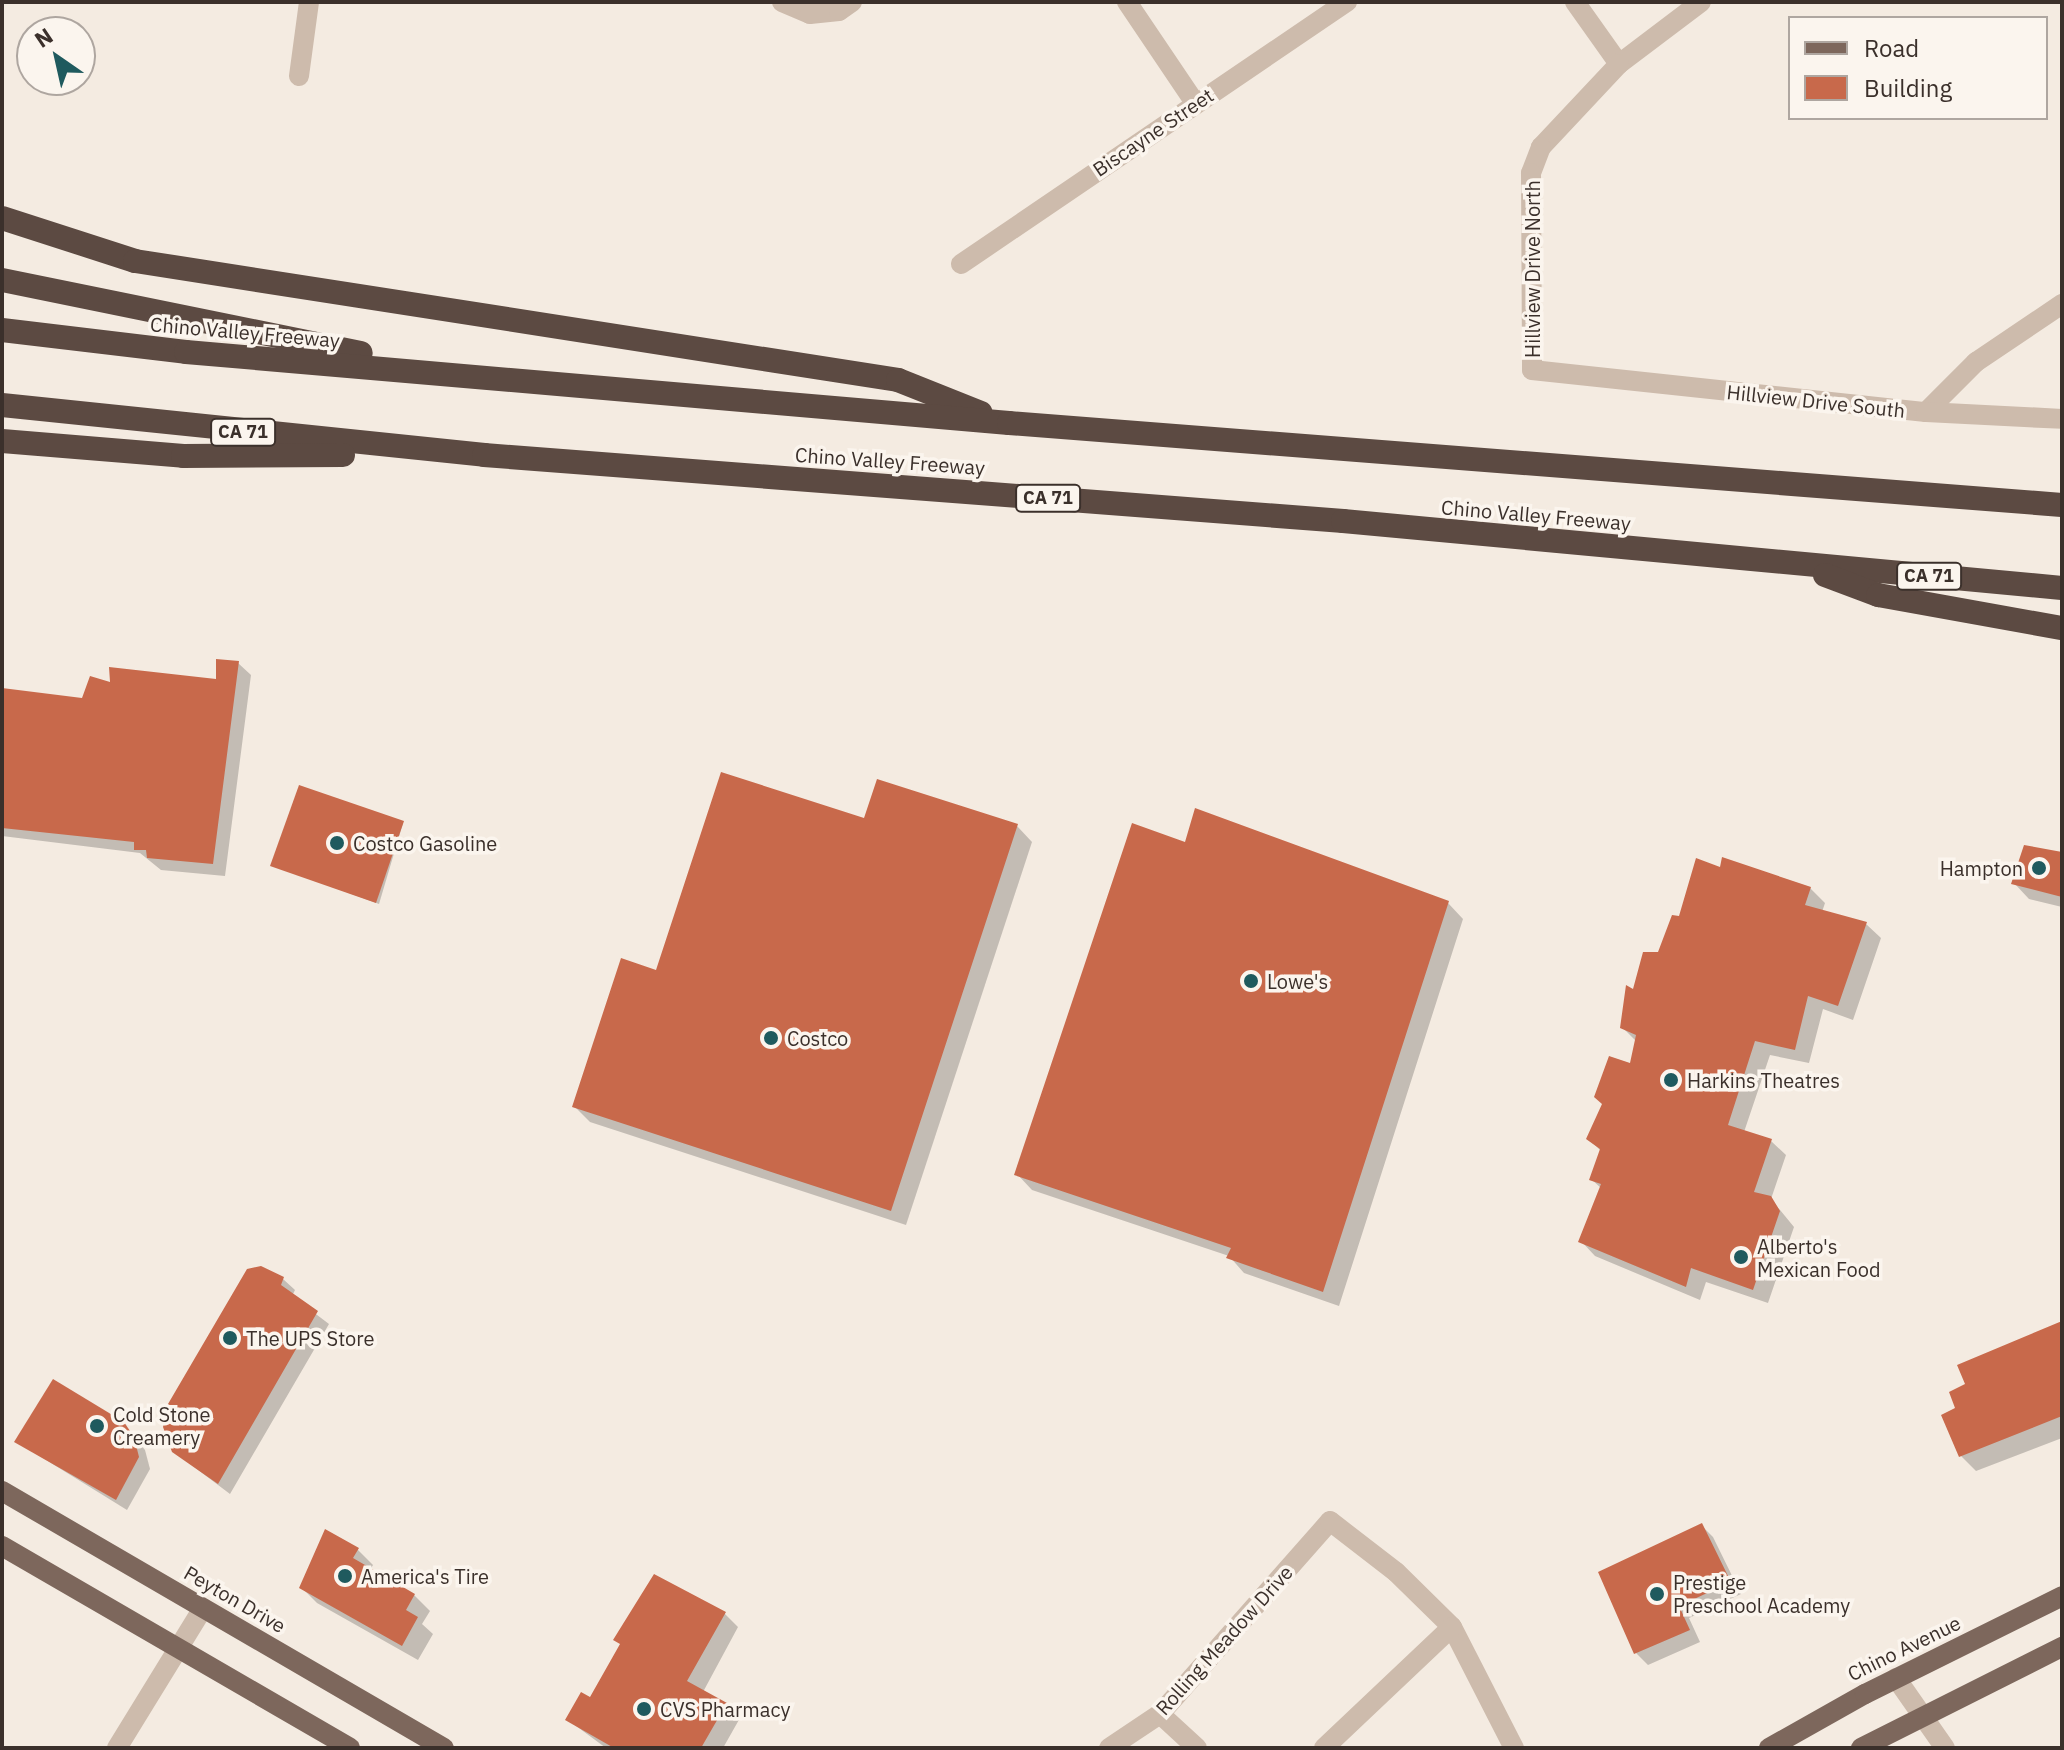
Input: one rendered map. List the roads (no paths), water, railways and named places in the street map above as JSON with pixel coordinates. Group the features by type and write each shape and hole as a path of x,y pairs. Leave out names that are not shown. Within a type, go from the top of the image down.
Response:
{"highway":[{"path":"2,218 135,261 898,380 1009,423"},
{"path":"2,280 469,375"},
{"name":"Chino Valley Freeway","path":"2,330 186,352 1009,423 2062,505"},
{"name":"Chino Valley Freeway","path":"2,405 484,455 1343,521 2062,588"},
{"path":"2,441 183,456 484,455"},
{"path":"1797,564 1878,595 2062,628"}],"main road":[{"name":"Peyton Drive","path":"2,1491 444,1748"},
{"path":"2,1546 179,1652 350,1748"},
{"name":"Chino Avenue","path":"1775,1746 1896,1678 2062,1596"},
{"path":"1861,1748 1921,1715 2062,1647"}],"street":[{"path":"299,76 309,2"},
{"path":"784,5 810,14 839,11 852,2"},
{"path":"1127,2 1195,103"},
{"name":"Biscayne Street","path":"961,264 1347,2"},
{"path":"1575,2 1619,64"},
{"name":"Hillview Drive North","path":"1532,370 1531,173 1541,147 1619,64 1701,2"},
{"name":"Hillview Drive South","path":"1532,370 1926,412 1976,362 2062,304"},
{"path":"1926,412 2062,419"},
{"name":"Rolling Meadow Drive","path":"1109,1748 1160,1714 1330,1521 1396,1572 1452,1627"},
{"path":"117,1748 179,1652 203,1608"},
{"path":"1324,1748 1452,1627 1514,1748"},
{"path":"1896,1678 1945,1748"},
{"path":"1160,1714 1197,1748"}],"place":[{"name":"Costco Gasoline","path":"337,843"},
{"name":"Hampton","path":"2039,868"},
{"name":"Lowe's","path":"1251,981"},
{"name":"Costco","path":"771,1038"},
{"name":"Harkins Theatres","path":"1671,1080"},
{"name":"Alberto's Mexican Food","path":"1741,1257"},
{"name":"The UPS Store","path":"230,1338"},
{"name":"Cold Stone Creamery","path":"97,1426"},
{"name":"America's Tire","path":"345,1576"},
{"name":"Prestige Preschool Academy","path":"1657,1594"},
{"name":"CVS Pharmacy","path":"644,1709"}]}
